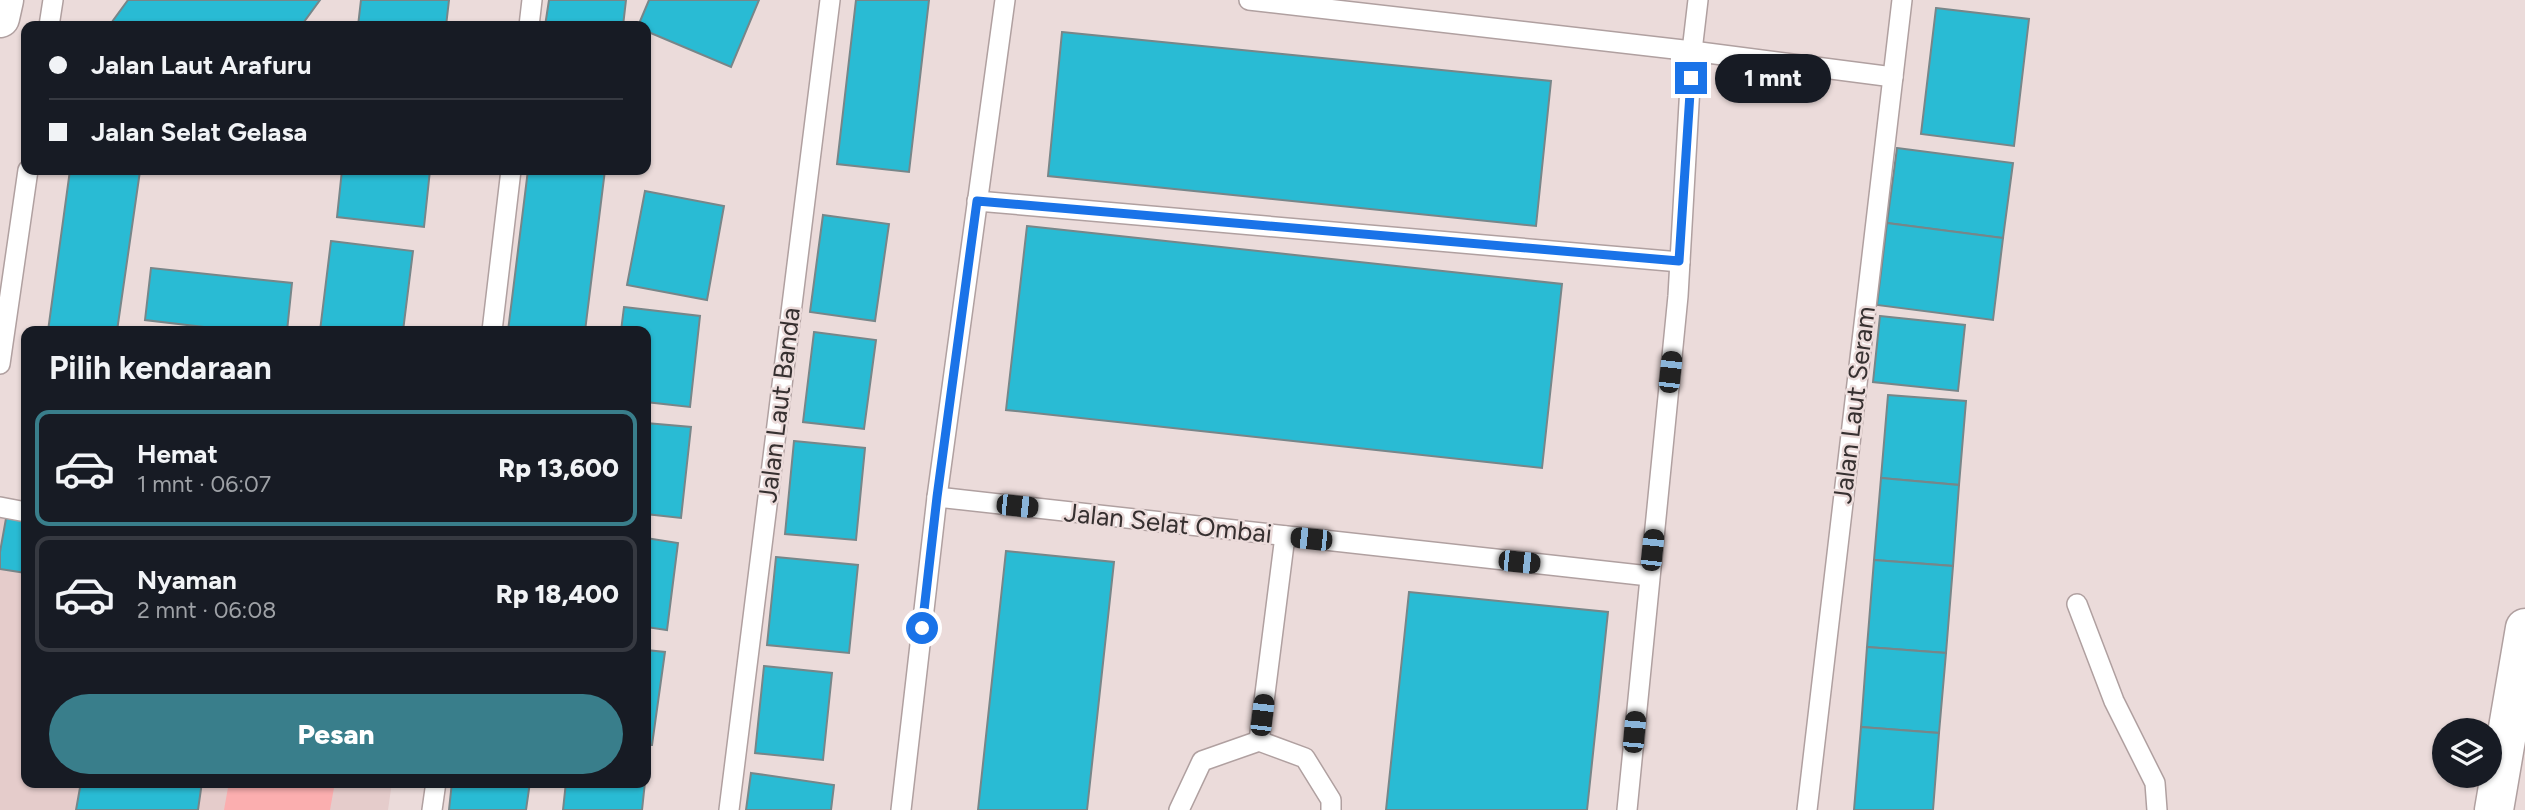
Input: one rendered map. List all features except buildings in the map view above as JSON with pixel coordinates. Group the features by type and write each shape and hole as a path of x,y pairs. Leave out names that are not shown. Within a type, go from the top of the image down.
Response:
{"street":[{"path":"0,18 4,0"},
{"path":"2506,787 2525,628"}],"lane":[{"path":"50,21 53,0"},
{"path":"530,21 532,0"},
{"name":"Jalan Laut Banda","path":"729,810 830,0"},
{"path":"901,810 937,497 1005,0"},
{"path":"1249,0 1893,77"},
{"path":"1627,810 1679,261 1692,51 1698,0"},
{"name":"Jalan Laut Seram","path":"1807,810 1902,0"},
{"path":"0,364 27,175"},
{"path":"493,326 510,175"},
{"path":"977,201 1679,261"},
{"name":"Jalan Selat Ombai","path":"937,497 1650,576"},
{"path":"0,507 21,511"},
{"path":"1259,741 1285,536"},
{"path":"2077,604 2114,701 2155,783 2157,810"},
{"path":"1179,810 1202,761 1259,741 1304,758 1331,800 1331,810"},
{"path":"432,810 435,788"}],"shaded area":[{"path":"0,504 21,507 21,788 391,788 388,810 0,810"},
{"path":"228,788 334,788 330,810 224,810"}],"route":[{"path":"922,628 977,201 1679,261 1691,78"}]}
